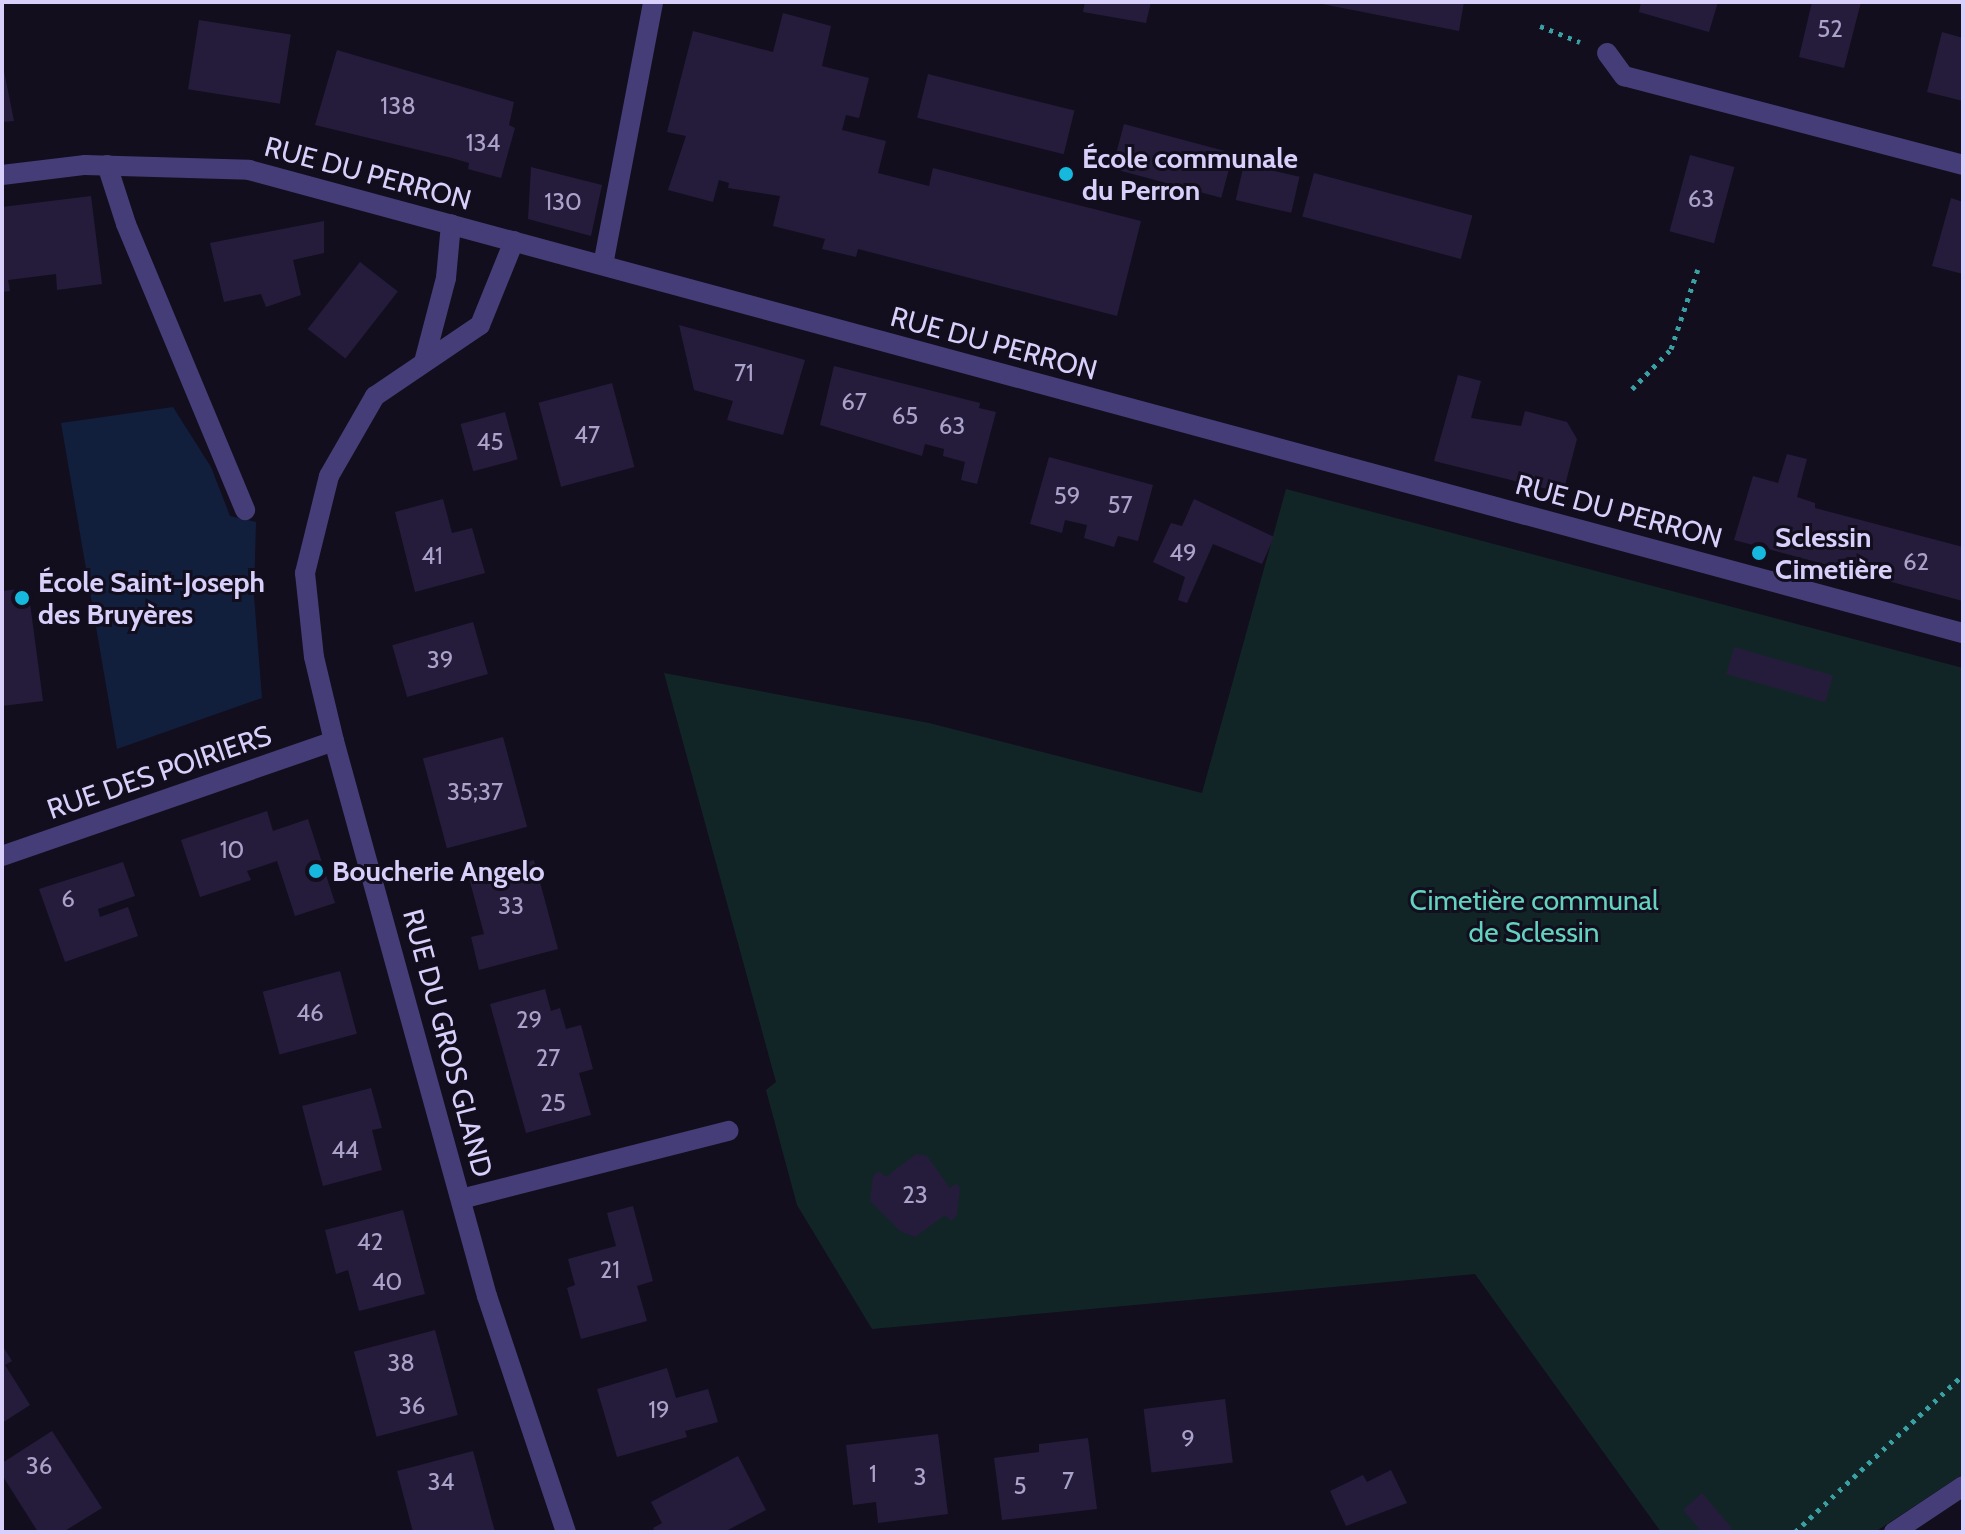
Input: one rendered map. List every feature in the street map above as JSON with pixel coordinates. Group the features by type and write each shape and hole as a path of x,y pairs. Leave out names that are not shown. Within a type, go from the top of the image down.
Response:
{"street":[{"path":"603,265 653,2"},
{"path":"1607,53 1624,76 1963,165"},
{"path":"107,165 126,224 245,510"},
{"name":"RUE DU PERRON","path":"2,175 107,165 249,170 1963,633"},
{"path":"424,362 446,278 451,224"},
{"name":"RUE DU GROS GLAND","path":"514,241 480,325 375,396 329,476 305,573 314,657 334,741 487,1296 566,1532"},
{"name":"RUE DES POIRIERS","path":"2,856 334,741"},
{"path":"461,1199 728,1131"},
{"path":"1894,1532 1963,1486"}],"path":[{"path":"1540,26 1607,53"},
{"path":"1632,389 1671,349 1698,269"},
{"path":"1795,1532 1963,1375"}],"green space":[{"name":"Cimetière communal de Sclessin","path":"1286,489 1963,668 1963,1474 1875,1532 1661,1532 1475,1274 872,1329 797,1205 766,1090 776,1082 664,673 929,723 1202,793"}],"water":[{"path":"173,407 211,467 230,516 256,522 254,596 262,698 117,749 61,423"}],"building":[{"path":"1085,2 1151,2 1146,23 1083,12"},
{"path":"1312,2 1464,2 1459,31"},
{"path":"1641,2 1718,2 1709,32 1639,12"},
{"path":"1812,2 1861,2 1844,68 1799,57"},
{"path":"783,13 831,26 822,66 869,78 859,118 846,115 842,130 886,141 878,173 929,186 933,168 1141,221 1117,316 858,249 856,257 822,249 825,239 773,226 780,196 728,188 729,183 719,180 713,202 668,190 686,136 667,132 693,31 773,52"},
{"path":"199,20 291,35 280,104 188,89"},
{"path":"1942,32 1963,38 1963,101 1927,92"},
{"path":"337,50 514,102 509,125 515,128 501,178 468,169 469,163 452,158 315,125"},
{"path":"2,61 14,121 2,122"},
{"path":"928,74 1075,111 1064,154 917,118"},
{"path":"1124,124 1233,153 1221,198 1112,168"},
{"path":"1690,155 1734,167 1714,243 1670,231"},
{"path":"1244,164 1300,177 1291,213 1236,200"},
{"path":"531,167 602,185 591,236 528,219"},
{"path":"1314,173 1472,215 1461,259 1302,216"},
{"path":"91,196 102,284 57,290 56,274 8,280 10,291 2,292 2,207"},
{"path":"1951,198 1963,202 1963,274 1932,266"},
{"path":"324,221 324,253 293,260 301,295 266,307 261,294 224,302 210,243"},
{"path":"360,262 398,292 345,359 308,329"},
{"path":"679,325 805,360 783,435 727,420 733,401 694,390"},
{"path":"834,366 980,403 979,408 996,412 977,484 961,480 965,462 943,456 944,449 925,444 922,456 820,425"},
{"path":"1458,375 1481,381 1471,418 1521,426 1525,411 1567,422 1577,439 1563,493 1434,461"},
{"path":"612,383 635,467 561,487 539,403"},
{"path":"505,412 518,459 473,471 461,424"},
{"path":"1787,454 1807,459 1797,497 1815,503 1815,508 1963,547 1963,601 1734,540 1753,476 1778,483"},
{"path":"1049,457 1153,485 1138,541 1118,536 1114,547 1084,538 1087,525 1065,520 1062,533 1030,524"},
{"path":"443,499 452,533 472,528 485,573 415,592 395,512"},
{"path":"1194,499 1274,537 1262,564 1213,544 1187,603 1178,600 1185,577 1153,562 1171,523 1182,526"},
{"path":"28,588 43,701 2,706 2,591"},
{"path":"473,622 488,674 407,697 392,645"},
{"path":"1734,647 1833,675 1825,702 1726,674"},
{"path":"503,737 527,827 447,848 423,758"},
{"path":"267,811 273,831 308,819 335,903 295,916 277,861 247,871 251,880 200,897 181,840"},
{"path":"534,860 558,949 479,970 471,937 484,934 469,878"},
{"path":"123,862 135,896 98,909 100,917 128,907 138,936 65,962 39,889"},
{"path":"340,971 357,1034 280,1054 263,992"},
{"path":"545,989 551,1011 560,1008 566,1029 581,1025 593,1069 579,1073 591,1115 526,1133 490,1004"},
{"path":"371,1088 382,1128 372,1130 382,1170 323,1186 302,1106"},
{"path":"916,1154 927,1156 950,1188 957,1183 960,1189 957,1215 951,1221 945,1215 915,1237 900,1231 870,1201 873,1176 879,1171 886,1177"},
{"path":"633,1206 653,1281 637,1286 647,1321 581,1339 567,1288 575,1285 568,1259 616,1246 607,1213"},
{"path":"403,1210 425,1294 359,1311 348,1270 336,1274 325,1230"},
{"path":"435,1330 458,1415 377,1437 354,1352"},
{"path":"2,1345 12,1361 5,1365 30,1405 2,1423"},
{"path":"667,1368 676,1398 708,1389 718,1422 685,1431 687,1437 617,1457 597,1389"},
{"path":"1225,1399 1233,1463 1151,1473 1144,1409"},
{"path":"52,1431 102,1508 63,1532 38,1532 2,1475 2,1463"},
{"path":"938,1434 948,1514 878,1523 876,1502 853,1505 846,1445"},
{"path":"1088,1438 1097,1509 1002,1520 994,1458 1039,1452 1039,1444"},
{"path":"473,1451 495,1532 413,1532 397,1471"},
{"path":"738,1456 766,1510 724,1532 655,1532 653,1528 662,1523 651,1502"},
{"path":"1391,1470 1407,1503 1346,1526 1330,1491 1363,1475 1367,1482"},
{"path":"1702,1493 1732,1528 1727,1532 1702,1532 1683,1510"}],"place":[{"name":"École communale du Perron","path":"1066,174"},
{"name":"Sclessin Cimetière","path":"1759,553"},
{"name":"École Saint-Joseph des Bruyères","path":"22,598"},
{"name":"Boucherie Angelo","path":"316,871"}]}
